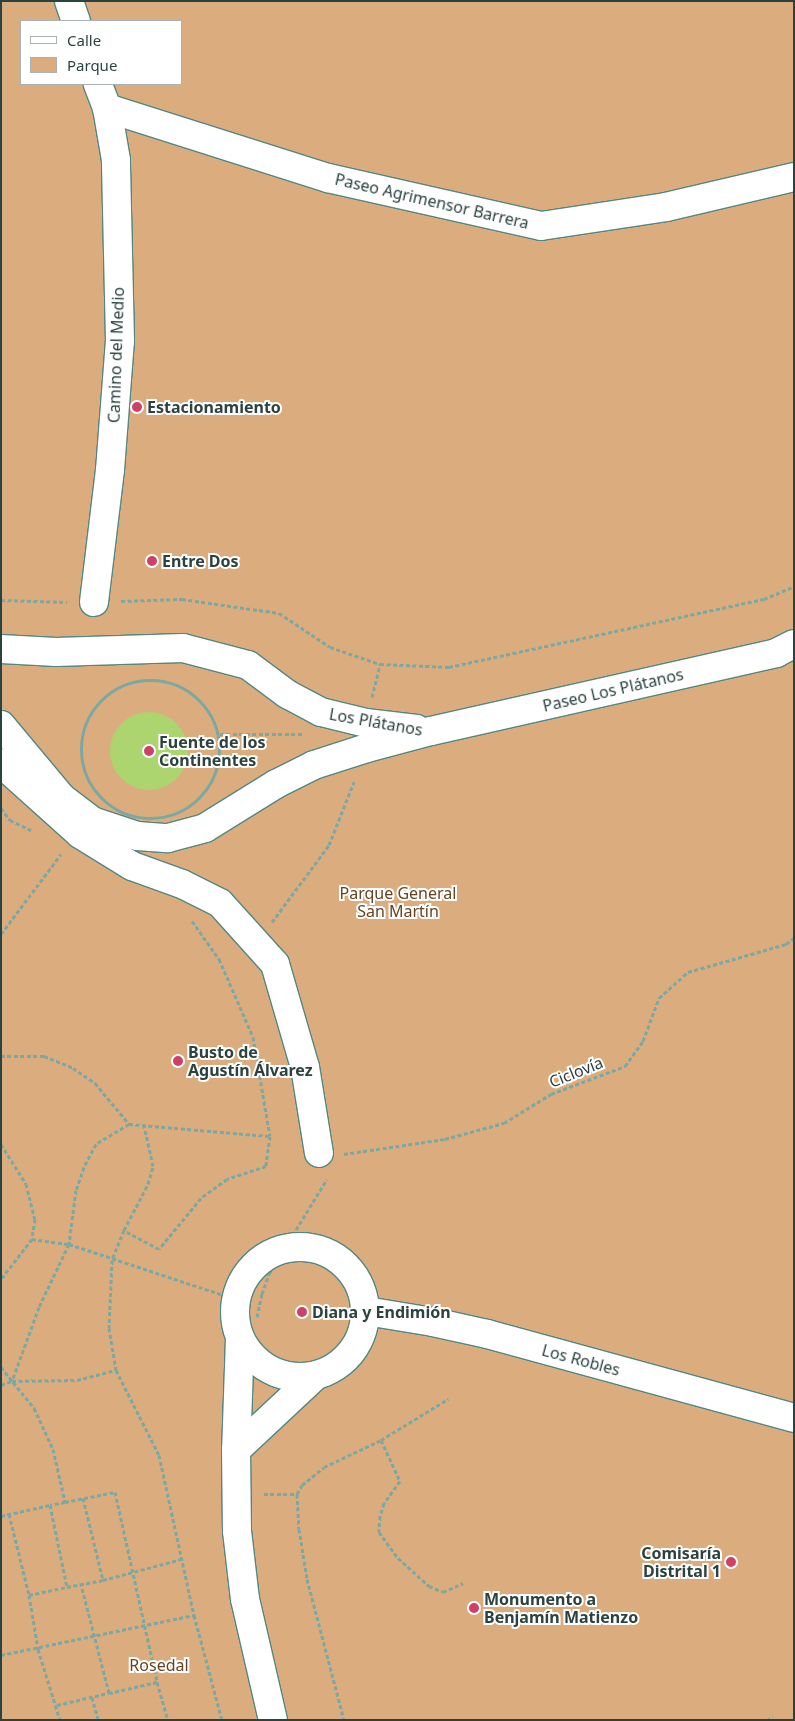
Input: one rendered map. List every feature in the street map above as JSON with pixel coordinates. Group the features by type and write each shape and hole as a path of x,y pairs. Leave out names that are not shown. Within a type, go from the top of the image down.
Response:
{"street":[{"path":"69,1 76,20"},
{"name":"Paseo Agrimensor Barrera","path":"102,96 328,178 541,226 666,207 794,177"},
{"name":"Camino del Medio","path":"94,602 110,470 120,341 116,160 102,96"},
{"name":"Paseo Los Plátanos","path":"431,731 776,653 794,644"},
{"name":"Los Plátanos","path":"1,649 56,652 183,648 248,665 287,694 366,735"},
{"name":"Los Plátanos","path":"1,726 62,798 92,821 138,836 168,838 205,828 276,784 366,735 431,731"},
{"path":"1,763 80,834 132,866 182,884 220,903 275,964 305,1067 319,1153"},
{"path":"240,1338 264,1367 280,1374 297,1378 315,1376 336,1368 352,1353 363,1334 366,1311 364,1294 357,1278 338,1258 313,1248 286,1248 271,1253 254,1265 242,1280 236,1299 235,1319 240,1338 236,1450 237,1531 245,1599 273,1720"},
{"name":"Los Robles","path":"366,1311 433,1322 487,1334 794,1418"},
{"path":"236,1450 315,1376"}],"path":[{"path":"1,600 94,602 182,599 279,613 330,647 380,664 449,667 764,599 794,586"},
{"path":"254,940 269,926 329,845 366,735 380,664"},
{"path":"154,680 176,684 196,696 211,715 220,734 219,762 211,784 195,803 174,815 150,819 126,815 106,803 91,787 82,767 80,745 85,724 96,705 112,690 132,682 154,680"},
{"path":"220,734 308,734"},
{"path":"1,808 10,820 34,832"},
{"path":"1,934 66,848"},
{"path":"124,1230 160,1249 201,1198 227,1179 266,1166 270,1136 253,1037 219,959 186,913"},
{"name":"Ciclovía","path":"319,1153 353,1154 445,1139 504,1123 551,1094 625,1066 643,1041 659,998 688,972 786,944 794,938"},
{"path":"1,1056 44,1056 73,1068 95,1083 130,1124"},
{"path":"12,1381 39,1307 69,1244 76,1190 84,1167 96,1144 130,1124 270,1136"},
{"path":"144,1125 153,1166 148,1184 124,1230 112,1260 109,1328 116,1370 160,1455 194,1614 222,1720"},
{"path":"1,1144 26,1184 35,1219 32,1239 1,1279"},
{"path":"32,1239 69,1244 112,1260 236,1299"},
{"path":"1,1367 34,1408 53,1449 65,1502"},
{"path":"1,1385 12,1381 77,1380 116,1370"},
{"path":"344,1720 307,1579 299,1529 297,1494 302,1485 324,1467 381,1440 448,1399"},
{"path":"381,1440 400,1481 384,1503 380,1516 380,1532 398,1558 429,1586 443,1592 463,1584"},
{"path":"1,1516 115,1492 157,1682 168,1720"},
{"path":"236,1496 248,1494 297,1494"},
{"path":"84,1498 103,1580"},
{"path":"50,1505 67,1587"},
{"path":"9,1514 29,1595 38,1649 60,1720"},
{"path":"29,1595 103,1580 182,1559"},
{"path":"81,1584 109,1693"},
{"path":"1,1655 38,1649 93,1635 194,1614"},
{"path":"56,1705 157,1682"},
{"path":"92,1696 98,1720"},
{"path":"767,1720 773,1717"}],"green space":[{"name":"Parque General San Martín","path":"1,1 794,1 794,1720 1,1720"}],"shaded area":[{"path":"149,712 164,715 177,723 185,736 188,751 185,766 177,779 164,787 149,790 134,787 121,779 113,766 110,751 113,736 121,723 134,715"}],"place":[{"name":"Estacionamiento","path":"137,407"},
{"name":"Entre Dos","path":"152,561"},
{"name":"Fuente de los Continentes","path":"149,751"},
{"name":"Busto de Agustín Álvarez","path":"178,1061"},
{"name":"Diana y Endimión","path":"302,1312"},
{"name":"Comisaría Distrital 1","path":"731,1562"},
{"name":"Monumento a Benjamín Matienzo","path":"474,1608"}],"park label":[{"name":"Rosedal","path":"159,1665"}]}
